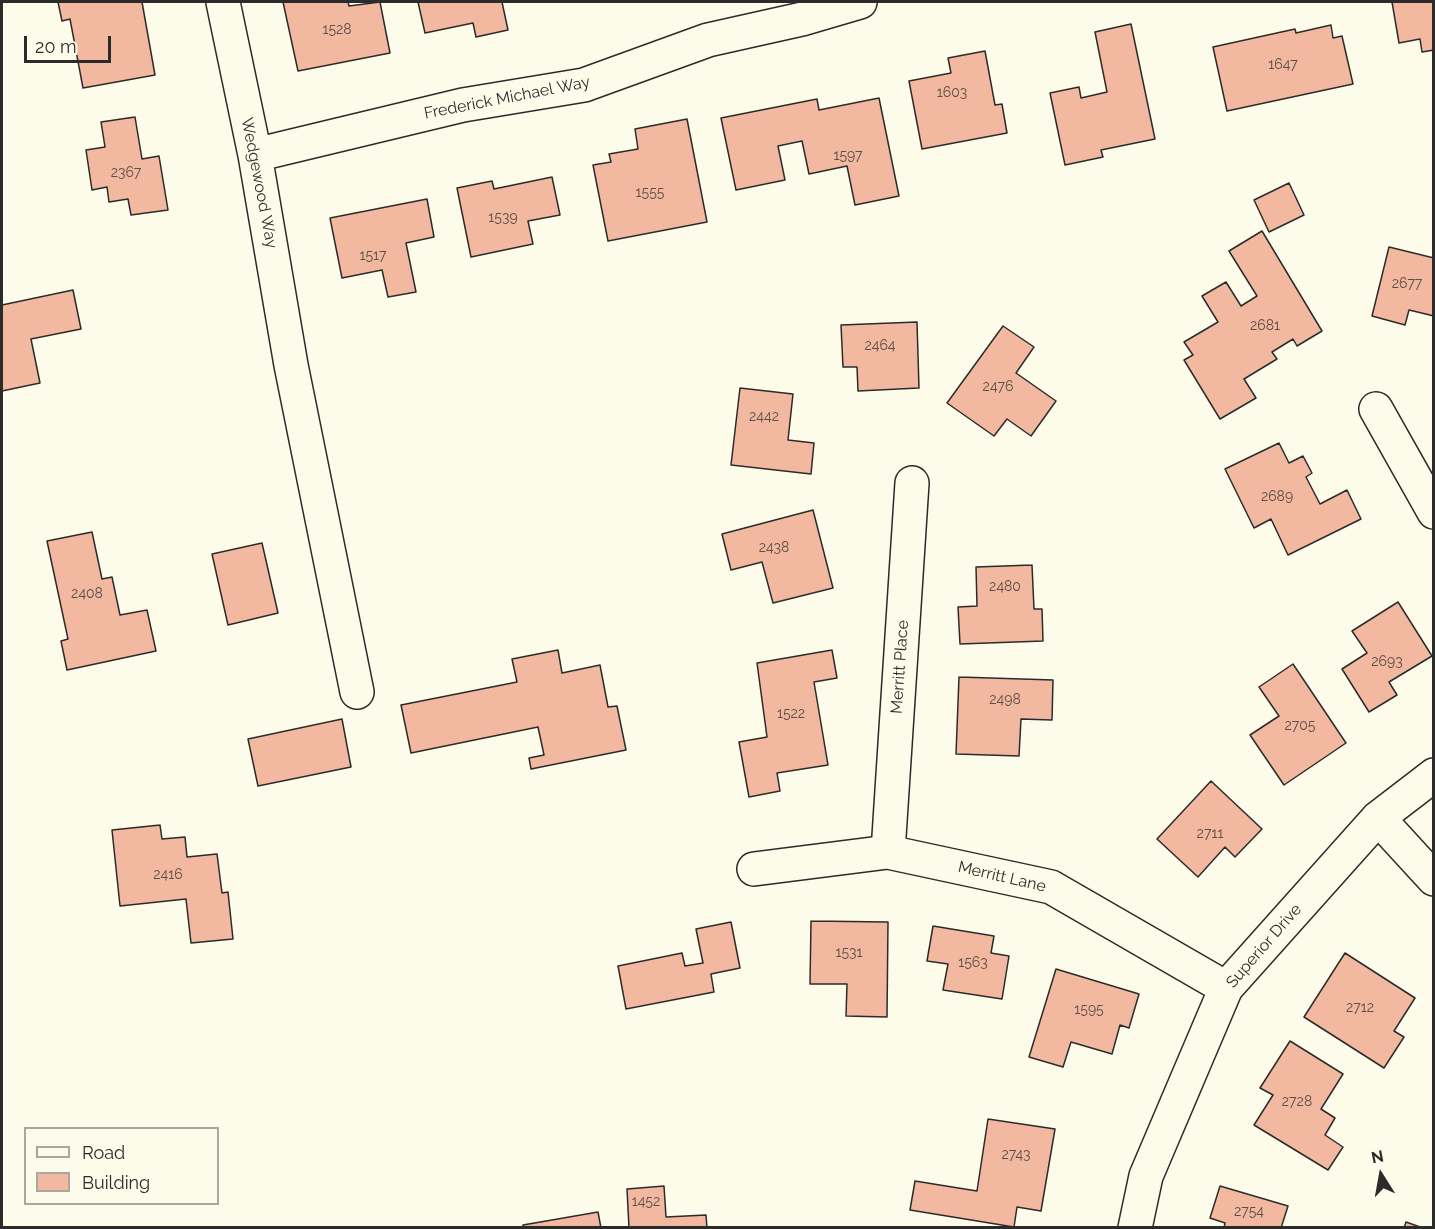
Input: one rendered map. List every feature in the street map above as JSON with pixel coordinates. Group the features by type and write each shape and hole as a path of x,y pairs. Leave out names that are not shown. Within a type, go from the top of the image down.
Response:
{"street":[{"name":"Wedgewood Way","path":"223,2 255,155 291,364 357,692"},
{"name":"Frederick Michael Way","path":"255,155 463,105 585,85 708,40 802,19 860,2"},
{"path":"1376,409 1434,512"},
{"name":"Merritt Place","path":"888,852 912,483"},
{"name":"Superior Drive","path":"1135,1227 1146,1176 1226,988 1378,818 1434,775"},
{"path":"1378,818 1434,879"},
{"name":"Merritt Lane","path":"754,869 888,852 1051,887 1226,988"}],"building":[{"path":"58,2 142,2 155,75 83,88 70,19 62,21"},
{"path":"283,2 348,2 349,6 380,2 390,53 298,71"},
{"path":"418,2 502,2 508,30 476,37 473,23 425,33"},
{"path":"1392,2 1434,2 1434,50 1422,52 1420,39 1399,43"},
{"path":"1131,24 1155,139 1101,150 1103,157 1065,165 1050,93 1079,87 1081,98 1107,92 1095,32"},
{"path":"1331,25 1333,38 1342,36 1353,84 1227,111 1213,47 1295,29 1296,33"},
{"path":"985,51 995,105 1002,104 1007,133 922,149 909,81 951,73 948,58"},
{"path":"879,98 899,196 855,205 847,166 809,174 802,141 778,146 785,180 736,190 721,118 817,99 819,110"},
{"path":"135,117 142,159 159,156 168,210 131,215 128,199 109,202 107,187 92,190 86,150 105,147 101,122"},
{"path":"687,119 707,222 608,241 593,165 611,162 609,154 638,149 635,129"},
{"path":"552,177 560,215 528,221 533,244 471,257 457,188 492,181 494,189"},
{"path":"1289,183 1304,215 1269,232 1254,200"},
{"path":"427,199 434,237 406,243 416,292 388,297 382,270 342,278 330,218"},
{"path":"1262,231 1322,331 1297,346 1293,339 1272,352 1277,359 1244,379 1256,398 1220,419 1184,360 1193,355 1184,342 1218,322 1202,296 1226,282 1241,306 1257,296 1229,251"},
{"path":"1389,247 1434,258 1434,316 1409,310 1405,325 1372,316"},
{"path":"73,290 81,329 31,339 40,383 2,391 2,305"},
{"path":"917,322 919,388 858,391 857,367 843,367 841,325"},
{"path":"1003,326 1034,347 1016,373 1056,401 1031,436 1007,419 994,436 947,403"},
{"path":"740,388 793,394 788,440 814,443 811,474 731,465"},
{"path":"1279,443 1289,463 1303,456 1312,473 1306,477 1320,504 1347,490 1361,519 1288,555 1271,519 1254,528 1225,469"},
{"path":"813,510 833,588 773,603 762,562 731,570 722,534"},
{"path":"92,532 102,579 112,577 120,615 147,610 156,651 67,670 61,641 68,639 47,541"},
{"path":"262,543 278,613 228,625 212,554"},
{"path":"1032,565 1034,609 1042,609 1043,641 960,644 958,607 977,606 976,567"},
{"path":"1398,602 1432,656 1389,682 1397,695 1369,712 1342,669 1367,653 1352,631"},
{"path":"558,650 562,673 600,665 608,707 617,706 626,750 531,769 529,758 544,755 538,727 411,753 401,705 517,682 512,659"},
{"path":"832,650 837,678 814,682 828,765 777,773 780,791 749,797 739,742 767,737 757,663"},
{"path":"1293,664 1346,743 1284,785 1250,735 1279,716 1259,687"},
{"path":"959,677 1053,680 1052,720 1021,719 1019,756 956,754"},
{"path":"342,719 351,767 258,786 248,739"},
{"path":"1211,781 1262,829 1235,857 1225,847 1198,877 1157,839"},
{"path":"160,825 162,839 185,837 187,857 217,854 222,893 228,892 233,939 191,943 186,899 120,906 112,830"},
{"path":"811,921 888,922 887,1017 846,1016 847,984 810,984"},
{"path":"731,922 740,968 711,974 714,992 626,1009 618,966 682,953 685,966 703,963 696,929"},
{"path":"933,926 994,936 991,953 1009,956 1002,999 943,990 948,964 927,961"},
{"path":"1345,953 1415,998 1394,1031 1404,1037 1384,1068 1304,1017"},
{"path":"1056,969 1139,994 1129,1028 1120,1025 1112,1054 1071,1042 1063,1067 1029,1057"},
{"path":"1290,1041 1343,1074 1321,1109 1335,1118 1325,1135 1343,1147 1328,1170 1254,1125 1273,1095 1260,1088"},
{"path":"988,1119 1055,1129 1041,1211 1017,1207 1014,1227 910,1210 915,1181 977,1191"},
{"path":"664,1186 666,1217 706,1215 707,1228 629,1228 627,1189"},
{"path":"1220,1186 1288,1206 1281,1228 1224,1228 1225,1223 1210,1218"},
{"path":"598,1212 601,1228 523,1228 523,1225"},
{"path":"1406,1222 1423,1228 1404,1228"}]}
